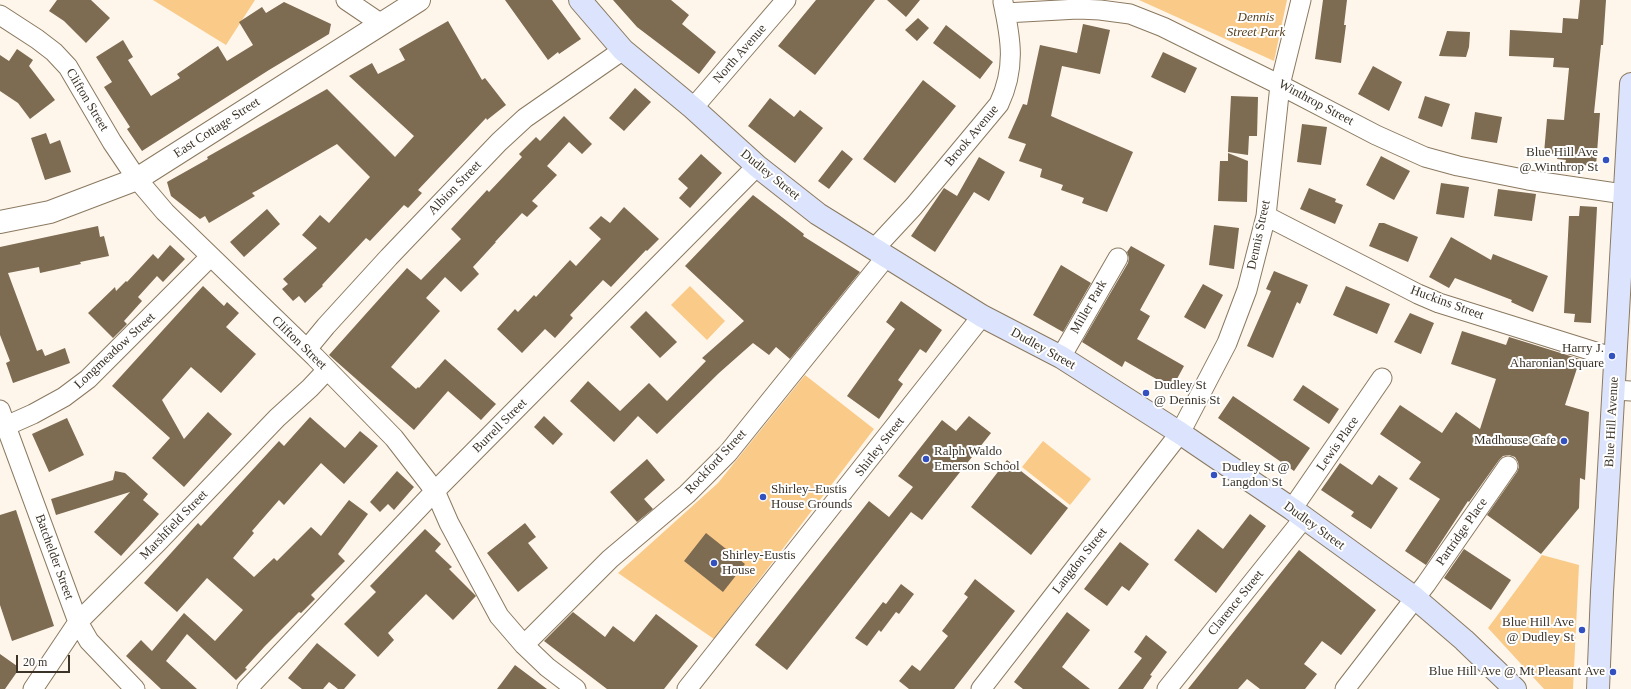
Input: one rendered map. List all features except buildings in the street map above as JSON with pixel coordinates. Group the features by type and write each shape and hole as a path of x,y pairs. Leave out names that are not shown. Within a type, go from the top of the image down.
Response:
{"main road":[{"name":"Dudley Street","path":"580,0 622,50 694,108 757,166 818,214 982,316 1061,357 1298,513 1415,598 1464,640 1515,689"},
{"name":"Blue Hill Avenue","path":"1598,689 1602,592 1623,391 1616,358 1628,195 1631,84"}],"street":[{"path":"346,0 380,24"},
{"name":"East Cottage Street","path":"0,222 50,212 137,179 419,0"},
{"name":"North Avenue","path":"694,108 786,0"},
{"name":"Dennis Street","path":"1180,434 1227,344 1247,290 1266,216 1280,85 1301,0"},
{"name":"Winthrop Street","path":"1004,6 1100,10 1130,14 1163,27 1376,135 1425,157 1458,166 1528,180 1628,195"},
{"name":"Brook Avenue","path":"880,253 914,206 1000,104 1007,88 1010,72 1010,46 1004,6"},
{"name":"Clifton Street","path":"0,15 54,52 68,67 112,142 137,179 165,212 307,349 394,438 434,491 448,523 499,616 524,645 547,667 576,689"},
{"name":"Albion Street","path":"307,349 336,314 498,142 531,114 622,50"},
{"name":"Burrell Street","path":"247,689 434,491 757,166"},
{"name":"Huckins Street","path":"1266,216 1418,294 1439,303 1616,358"},
{"name":"Rockford Street","path":"524,645 610,559 687,494 728,453 880,253"},
{"name":"Longmeadow Street","path":"3,418 33,414 64,397 88,379 210,257"},
{"name":"Miller Park","path":"1061,357 1118,258"},
{"name":"Shirley Street","path":"687,689 852,483 982,316"},
{"name":"Marshfield Street","path":"33,689 78,622 158,542 277,418 310,388 327,370"},
{"name":"Lewis Place","path":"1298,513 1382,378"},
{"name":"Batchelder Street","path":"3,418 78,622 89,640 135,689"},
{"name":"Langdon Street","path":"980,689 1180,434"},
{"name":"Partridge Place","path":"1345,689 1415,598 1508,466"},
{"name":"Clarence Street","path":"1167,689 1298,513"}],"green space":[{"path":"153,0 255,0 226,45"},
{"name":"Dennis Street Park","path":"1139,0 1287,0 1274,61"},
{"path":"690,286 725,321 707,340 671,305"},
{"name":"Shirley–Eustis House Grounds","path":"805,375 874,429 714,639 618,573 718,483"},
{"path":"1043,441 1091,479 1070,505 1022,467"},
{"path":"1542,555 1579,565 1573,689 1544,689 1488,628"}],"place":[{"name":"Blue Hill Ave @ Winthrop St","path":"1606,160"},
{"name":"Harry J. Aharonian Square","path":"1612,356"},
{"name":"Dudley St @ Dennis St","path":"1146,393"},
{"name":"Madhouse Cafe","path":"1564,441"},
{"name":"Ralph Waldo Emerson School","path":"926,459"},
{"name":"Dudley St @ Langdon St","path":"1214,475"},
{"name":"Shirley–Eustis House Grounds","path":"763,497"},
{"name":"Shirley-Eustis House","path":"714,563"},
{"name":"Blue Hill Ave @ Dudley St","path":"1582,630"},
{"name":"Blue Hill Ave @ Mt Pleasant Ave","path":"1613,672"}]}
